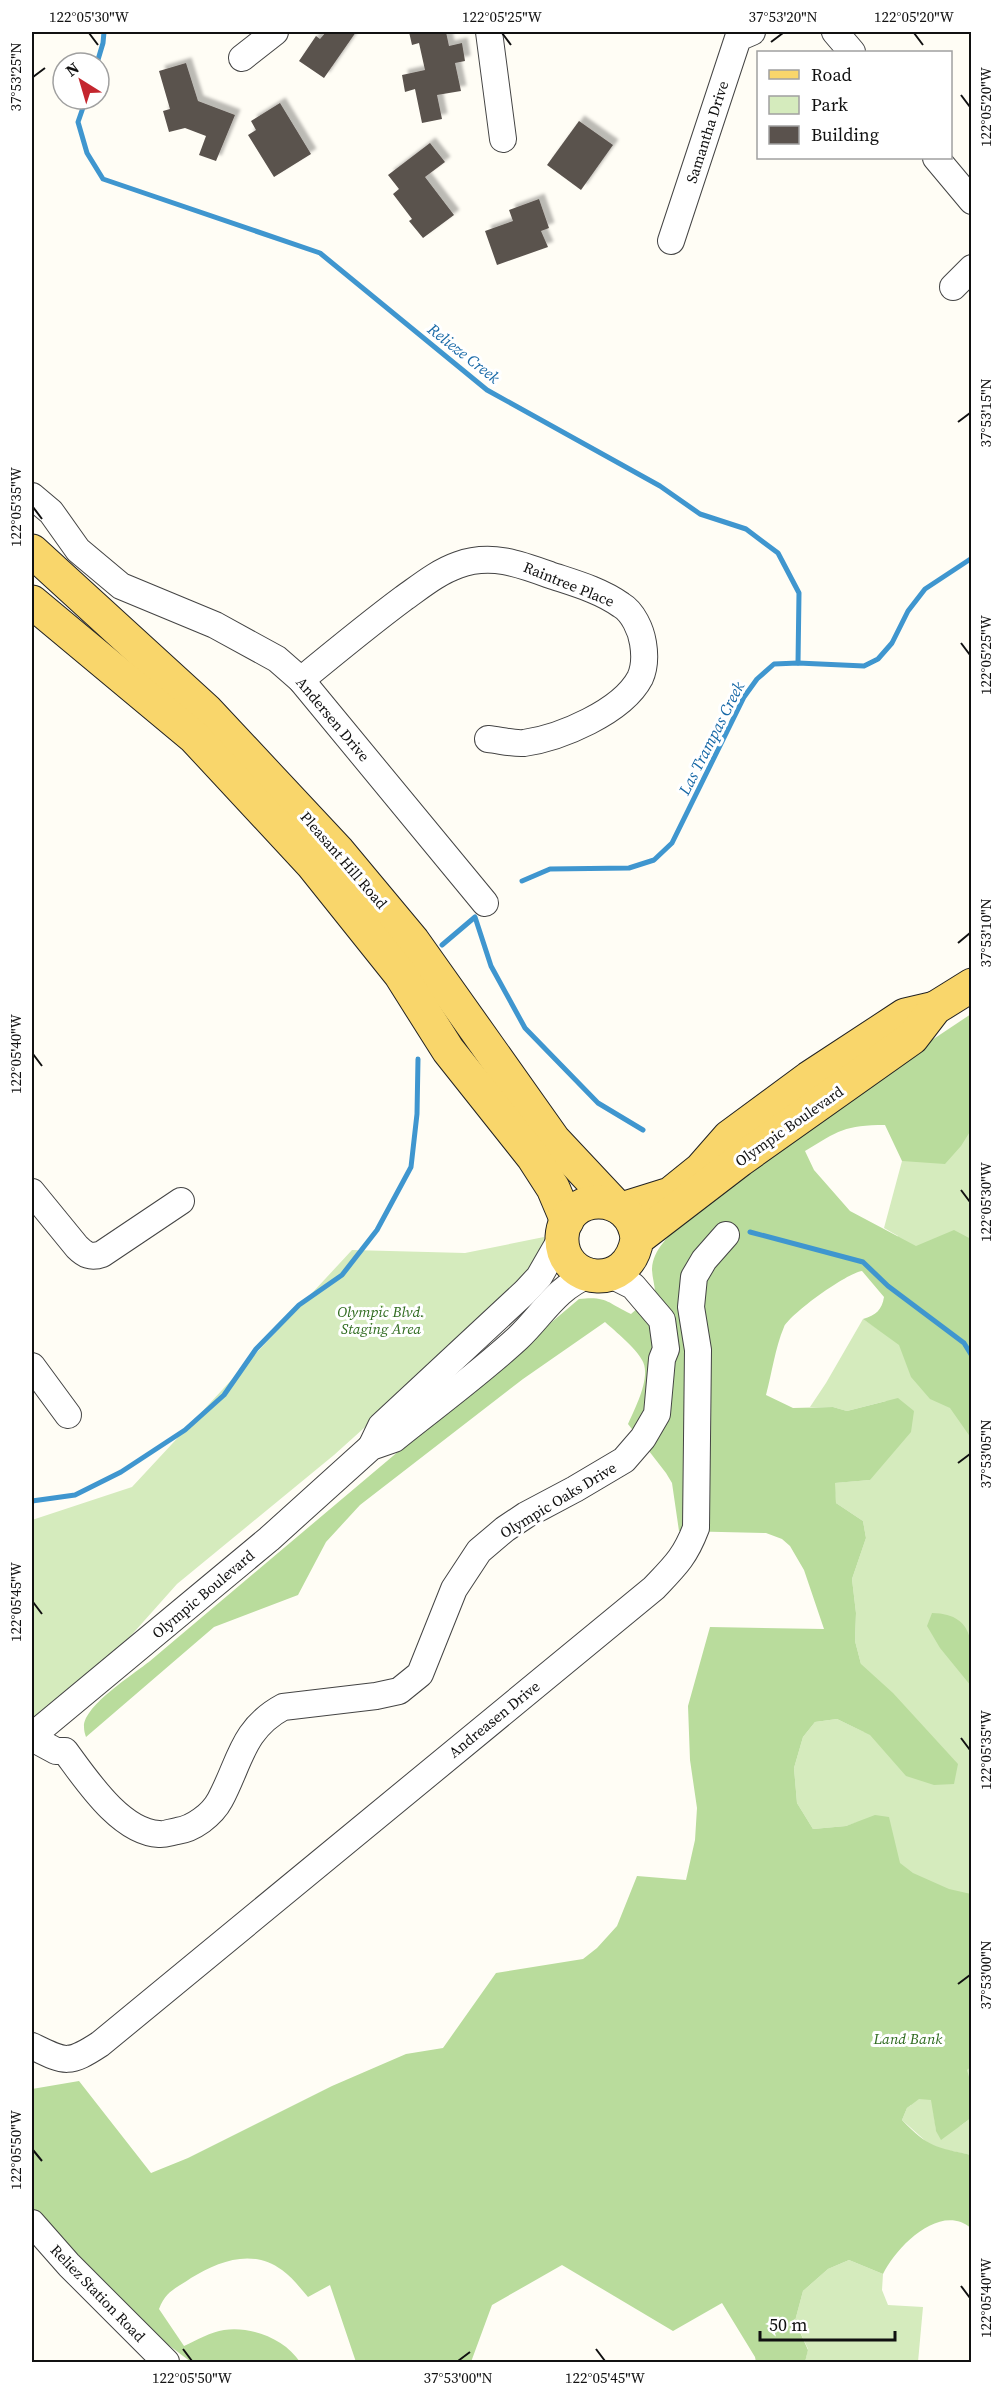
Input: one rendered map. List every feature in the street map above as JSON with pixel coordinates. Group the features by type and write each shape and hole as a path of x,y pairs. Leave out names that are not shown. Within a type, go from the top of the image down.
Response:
{"main road":[{"name":"Pleasant Hill Road","path":"32,551 207,711 338,851 413,941 554,1140 614,1201"},
{"name":"Pleasant Hill Road","path":"32,602 194,737 312,864 400,974 531,1186 550,1232 561,1238"},
{"name":"Olympic Boulevard","path":"561,1238 576,1210 588,1203 614,1201 669,1173 706,1148 729,1137 809,1078 904,1015 935,1008 972,985"},
{"name":"Olympic Boulevard","path":"620,1267 740,1160 912,1038 935,1008"},
{"path":"561,1238 569,1261 575,1267 620,1267 633,1222 614,1201"}],"street":[{"path":"242,58 275,32"},
{"path":"489,32 502,139"},
{"name":"Samantha Drive","path":"671,241 738,38 752,32"},
{"path":"835,32 851,51"},
{"path":"937,159 972,201"},
{"path":"953,287 972,268"},
{"name":"Andersen Drive","path":"32,496 51,512 78,550 121,586 215,625 277,659 302,680 485,903"},
{"name":"Raintree Place","path":"302,680 368,625 440,573 459,564 484,560 509,560 596,591 623,605 634,618 642,636 645,659 640,678 625,697 587,722 548,739 521,743 488,739"},
{"path":"32,1192 77,1247 84,1254 93,1257 102,1254 181,1201"},
{"name":"Andreasen Drive","path":"32,2046 57,2058 72,2060 100,2044 645,1595 677,1565 688,1550 696,1528 698,1350 691,1306 694,1277 704,1260 726,1235"},
{"name":"Olympic Boulevard","path":"32,1737 269,1539 371,1447 381,1426 539,1278 561,1238"},
{"name":"Olympic Oaks Drive","path":"64,1751 95,1791 126,1821 158,1834 187,1830 219,1802 248,1738 269,1714 283,1707 376,1696 399,1691 420,1674 454,1589 479,1551 526,1515 624,1460 644,1437 657,1414 662,1359 666,1349 662,1320 620,1267"},
{"name":"Olympic Boulevard","path":"371,1447 394,1440 519,1336 563,1289 574,1281 620,1267"},
{"path":"32,1366 68,1415"},
{"path":"32,1737 56,1751 64,1751 66,1743 61,1714"},
{"name":"Reliez Station Road","path":"32,2223 69,2265 165,2362"}],"green space":[{"path":"971,1014 971,1130 945,1164 902,1161 885,1125 860,1126 842,1130 805,1151 814,1170 850,1211 916,1246 954,1230 971,1239 971,1438 950,1408 930,1399 911,1377 899,1345 863,1319 878,1311 884,1297 862,1271 833,1286 797,1313 784,1327 766,1395 793,1408 833,1407 847,1411 898,1398 914,1411 911,1432 870,1480 835,1483 836,1503 863,1521 866,1538 852,1579 856,1613 855,1641 861,1664 893,1693 958,1764 954,1784 934,1785 906,1776 870,1735 837,1719 815,1722 803,1737 794,1768 797,1803 813,1829 846,1826 875,1815 889,1817 900,1863 913,1873 949,1889 971,1894 972,2066 967,2070 971,2078 971,2118 941,2140 936,2131 931,2100 919,2099 907,2108 902,2120 926,2141 971,2155 971,2228 959,2221 946,2220 933,2224 908,2241 889,2263 883,2274 849,2260 828,2269 803,2291 795,2321 808,2350 805,2362 756,2362 722,2303 673,2331 562,2265 492,2305 471,2362 356,2362 330,2285 308,2297 282,2270 271,2263 247,2258 224,2262 191,2278 168,2294 159,2309 184,2346 219,2331 246,2330 277,2341 294,2354 300,2362 191,2362 142,2325 32,2212 32,2089 79,2081 151,2173 188,2158 332,2086 406,2054 443,2048 496,1973 583,1959 597,1948 617,1926 637,1876 686,1880 695,1840 697,1808 690,1760 688,1706 710,1627 824,1629 804,1570 790,1546 782,1539 766,1533 679,1531 672,1483 628,1424 644,1383 645,1367 635,1350 605,1322 523,1379 360,1505 326,1542 298,1595 214,1627 86,1737 84,1727 86,1719 100,1700 150,1661 579,1299 607,1301 631,1314 655,1293 652,1269 655,1255 683,1222 911,1054"},
{"name":"Land Bank","path":"971,1126 971,2114 933,2108 936,2130 960,2126 971,2118 971,2155 929,2144 902,2120 907,2108 911,2105 858,1822 846,1826 813,1829 797,1803 794,1768 803,1737 815,1722 837,1719 864,1732 861,1664 855,1641 856,1613 852,1579 866,1538 863,1521 836,1503 834,1483 870,1480 886,1401 847,1411 833,1407 810,1407 863,1319 891,1338 898,1236 884,1228 902,1161"},
{"name":"Olympic Blvd. Staging Area","path":"544,1237 544,1249 532,1271 502,1304 334,1455 177,1584 61,1714 32,1736 32,1520 132,1487 352,1250 465,1253"},
{"path":"932,1613 947,1615 958,1620 965,1627 970,1637 971,1686 940,1648 927,1626"},
{"path":"849,2260 883,2274 882,2290 888,2305 923,2307 918,2362 805,2362 808,2349 795,2321 803,2291 828,2269"}],"building":[{"path":"326,32 356,32 324,78 299,61 316,36 320,39"},
{"path":"409,32 446,32 449,46 462,43 465,61 455,63 461,91 437,95 442,119 422,123 415,89 405,92 402,75 425,70 419,43 412,45"},
{"path":"186,63 198,101 235,115 216,161 199,155 206,136 185,128 169,132 163,111 170,109 159,71"},
{"path":"280,103 311,154 274,177 248,135 256,130 251,121"},
{"path":"579,121 613,145 581,190 547,165"},
{"path":"430,143 445,162 425,177 454,215 423,238 409,221 412,219 393,194 399,189 388,175"},
{"path":"539,199 549,228 541,231 548,247 497,265 485,231 513,221 509,210"}],"waterway":[{"name":"Relieze Creek","path":"101,51 104,32"},
{"name":"Relieze Creek","path":"82,111 78,122 87,153 103,179 320,253 487,390 660,486 700,514 746,529 778,553 799,593 798,663"},
{"name":"Las Trampas Creek","path":"522,881 550,869 629,868 654,860 672,843 744,697 757,679 774,664 864,666 878,659 892,643 908,611 925,589 972,558"},
{"path":"442,945 475,917 491,966 525,1028 598,1103 643,1130"},
{"name":"Las Trampas Creek","path":"32,1501 75,1495 121,1472 185,1430 224,1395 256,1349 299,1305 342,1275 377,1230 411,1167 417,1114 418,1059"},
{"path":"750,1232 863,1262 888,1286 964,1343 972,1356"}]}
